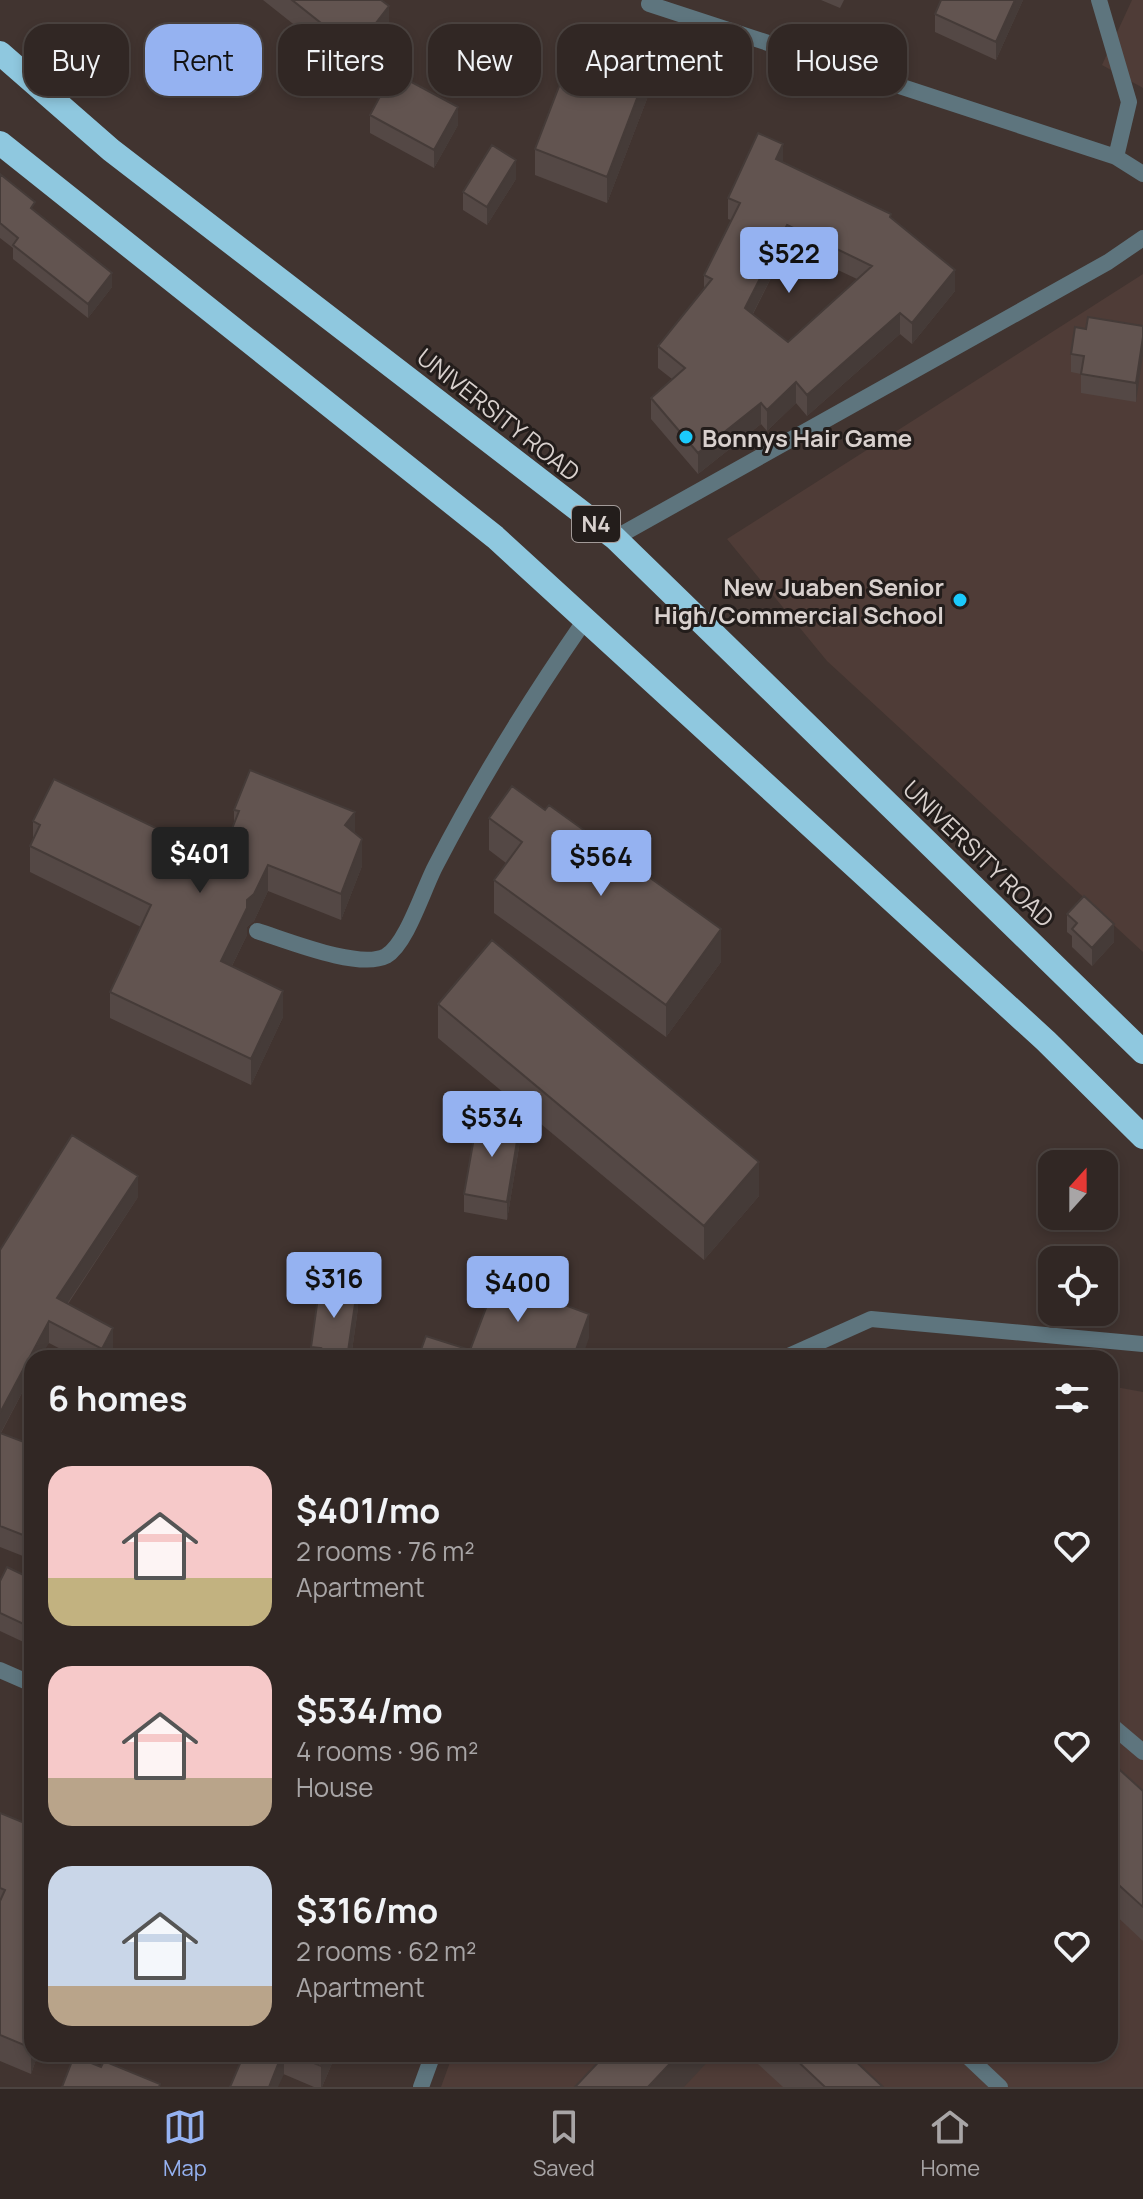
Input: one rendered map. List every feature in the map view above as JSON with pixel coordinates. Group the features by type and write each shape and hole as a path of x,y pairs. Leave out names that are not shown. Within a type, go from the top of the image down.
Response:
{"highway":[{"name":"UNIVERSITY ROAD","path":"0,53 111,150 615,538 1143,1052"},
{"path":"0,143 495,537 1046,1041 1143,1137"}],"street":[{"path":"1099,0 1129,102 1116,157"},
{"path":"649,4 1116,157 1143,174"},
{"path":"615,538 1108,262 1143,238"},
{"path":"257,931 365,962 388,955 401,939 436,865 527,703 585,620"},
{"path":"802,1350 871,1319 1143,1344"},
{"path":"0,1670 24,1680"},
{"path":"1118,1731 1143,1752"},
{"path":"421,2087 430,2062"},
{"path":"973,2062 1000,2087"}],"shaded area":[{"path":"1132,0 1143,0 1143,88 1102,65"},
{"name":"New Juaben Senior High/Commercial School","path":"1143,274 1143,952 827,661 727,539"},
{"path":"1118,1387 1143,1392 1143,2087 441,2087 450,2062 1118,2062"}],"building":[{"path":"292,0 381,0 389,6 375,24 322,24"},
{"path":"941,0 1015,0 996,42 935,14"},
{"path":"412,82 428,91 428,96 438,96 458,107 434,150 370,115 380,96 412,96"},
{"path":"557,92 557,96 638,96 607,177 535,149"},
{"path":"758,133 783,144 776,159 891,214 890,217 955,270 912,323 900,313 807,395 796,382 767,410 761,403 698,453 651,398 685,368 658,346 712,279 704,275 740,203 728,198","holes":["787,225 872,266 788,342 745,308"]},
{"path":"492,145 516,160 487,207 463,192"},
{"path":"0,174 35,202 31,208 112,273 88,304 13,245 18,238 0,223"},
{"path":"1088,317 1143,326 1136,383 1081,374 1084,356 1071,354 1075,327 1086,329"},
{"path":"250,770 355,812 345,825 362,839 341,894 268,865 254,894 247,900 247,908 221,961 283,991 251,1059 110,992 151,905 30,846 40,825 33,821 54,779 220,859 239,811 234,810"},
{"path":"512,786 545,810 549,805 721,929 666,1005 494,880 522,842 489,818"},
{"path":"1084,896 1114,924 1092,948 1072,929 1077,923 1067,914"},
{"path":"492,940 759,1162 704,1226 438,1004"},
{"path":"478,1115 520,1123 507,1202 464,1194"},
{"path":"72,1135 138,1176 57,1298 113,1328 102,1349 49,1321 34,1350 24,1350 24,1368 0,1413 0,1250"},
{"path":"505,1258 535,1269 527,1291 589,1314 576,1350 470,1350"},
{"path":"348,1281 358,1284 348,1350 311,1347 320,1283 346,1287"},
{"path":"426,1336 470,1350 421,1350"},
{"path":"0,1433 24,1442 24,1535 0,1526"},
{"path":"7,1567 24,1575 24,1624 0,1613 0,1581"},
{"path":"1118,1768 1143,1791 1143,1907 1118,1884"},
{"path":"0,1813 24,1823 24,2045 0,2035 0,1901 5,1890 0,1888"},
{"path":"72,2062 89,2062 101,2067 106,2062 160,2084 159,2087 62,2087"},
{"path":"241,2062 279,2062 269,2087 230,2087"},
{"path":"598,2062 671,2062 648,2087 575,2087"},
{"path":"798,2062 856,2062 883,2087 825,2087"}],"place":[{"name":"Bonnys Hair Game","path":"686,437"},
{"name":"New Juaben Senior High/Commercial School","path":"960,600"}]}
